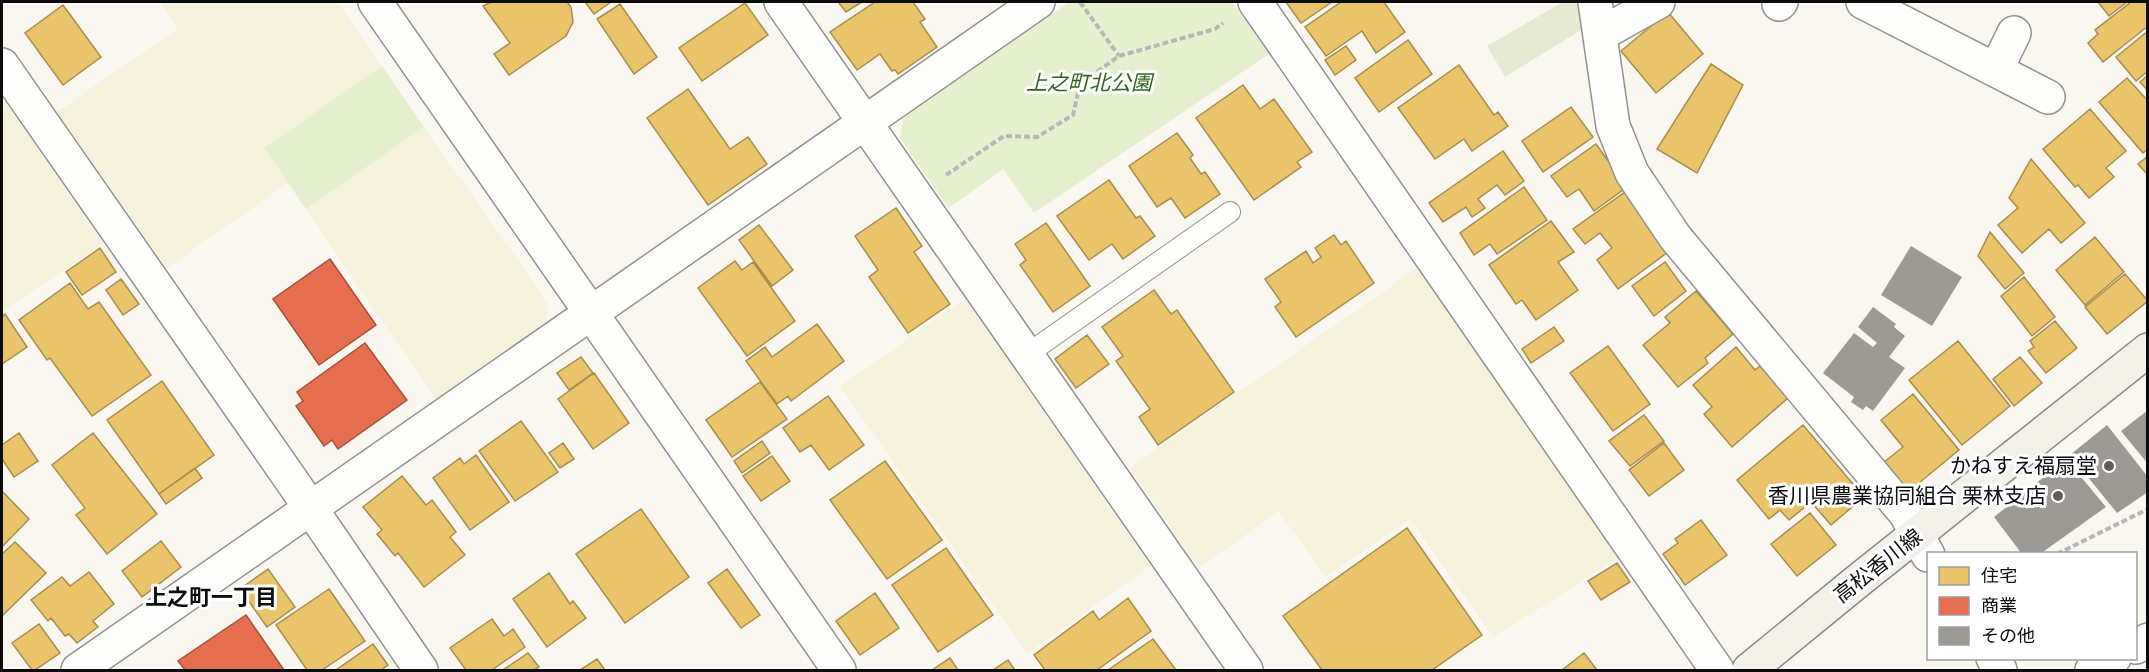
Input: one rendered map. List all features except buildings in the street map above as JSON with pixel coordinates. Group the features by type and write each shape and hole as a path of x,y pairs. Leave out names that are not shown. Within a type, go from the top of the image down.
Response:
{"main road":[{"name":"高松香川線","path":"1749,670 1859,580 1923,545 2148,350"}],"street":[{"path":"375,2 839,670"},
{"path":"781,2 1246,670"},
{"path":"78,670 1038,2"},
{"path":"1595,2 1613,126 1632,173 1675,237 1906,514 1923,545"},
{"path":"1601,34 1658,2"},
{"path":"1863,2 2048,97"},
{"path":"1242,9 1717,670"},
{"path":"1996,70 2014,33"},
{"path":"2,65 421,670"},
{"path":"2092,670 2110,660"}],"lane":[{"path":"1026,355 1230,212"}],"path":[{"path":"1080,2 1119,56"},
{"path":"915,196 1004,136 1037,137 1073,115 1080,84 1119,56 1215,29 1242,9"},
{"path":"2061,552 2148,509"}],"shaded area":[{"path":"160,2 338,2 382,66 264,148 288,183 167,268 57,112 178,28"},
{"path":"2,98 103,243 2,313"},
{"path":"424,127 549,304 545,322 435,399 306,209"},
{"path":"1417,268 1618,557 1494,638 1410,519 1326,577 1279,512 1199,567 1130,468"},
{"path":"965,299 1150,566 1027,654 840,386"}],"green space":[{"name":"上之町北公園","path":"1070,2 1232,2 1269,54 1034,213 1003,169 949,208 900,138 903,118"},
{"path":"1563,2 1584,2 1589,25 1505,77 1487,46"},
{"path":"382,66 424,127 306,209 264,148"}],"place":[{"name":"かねすえ福扇堂","path":"2109,466"},
{"name":"香川県農業協同組合 栗林支店","path":"2058,496"}],"district":[{"name":"上之町一丁目","path":"211,597"}]}
